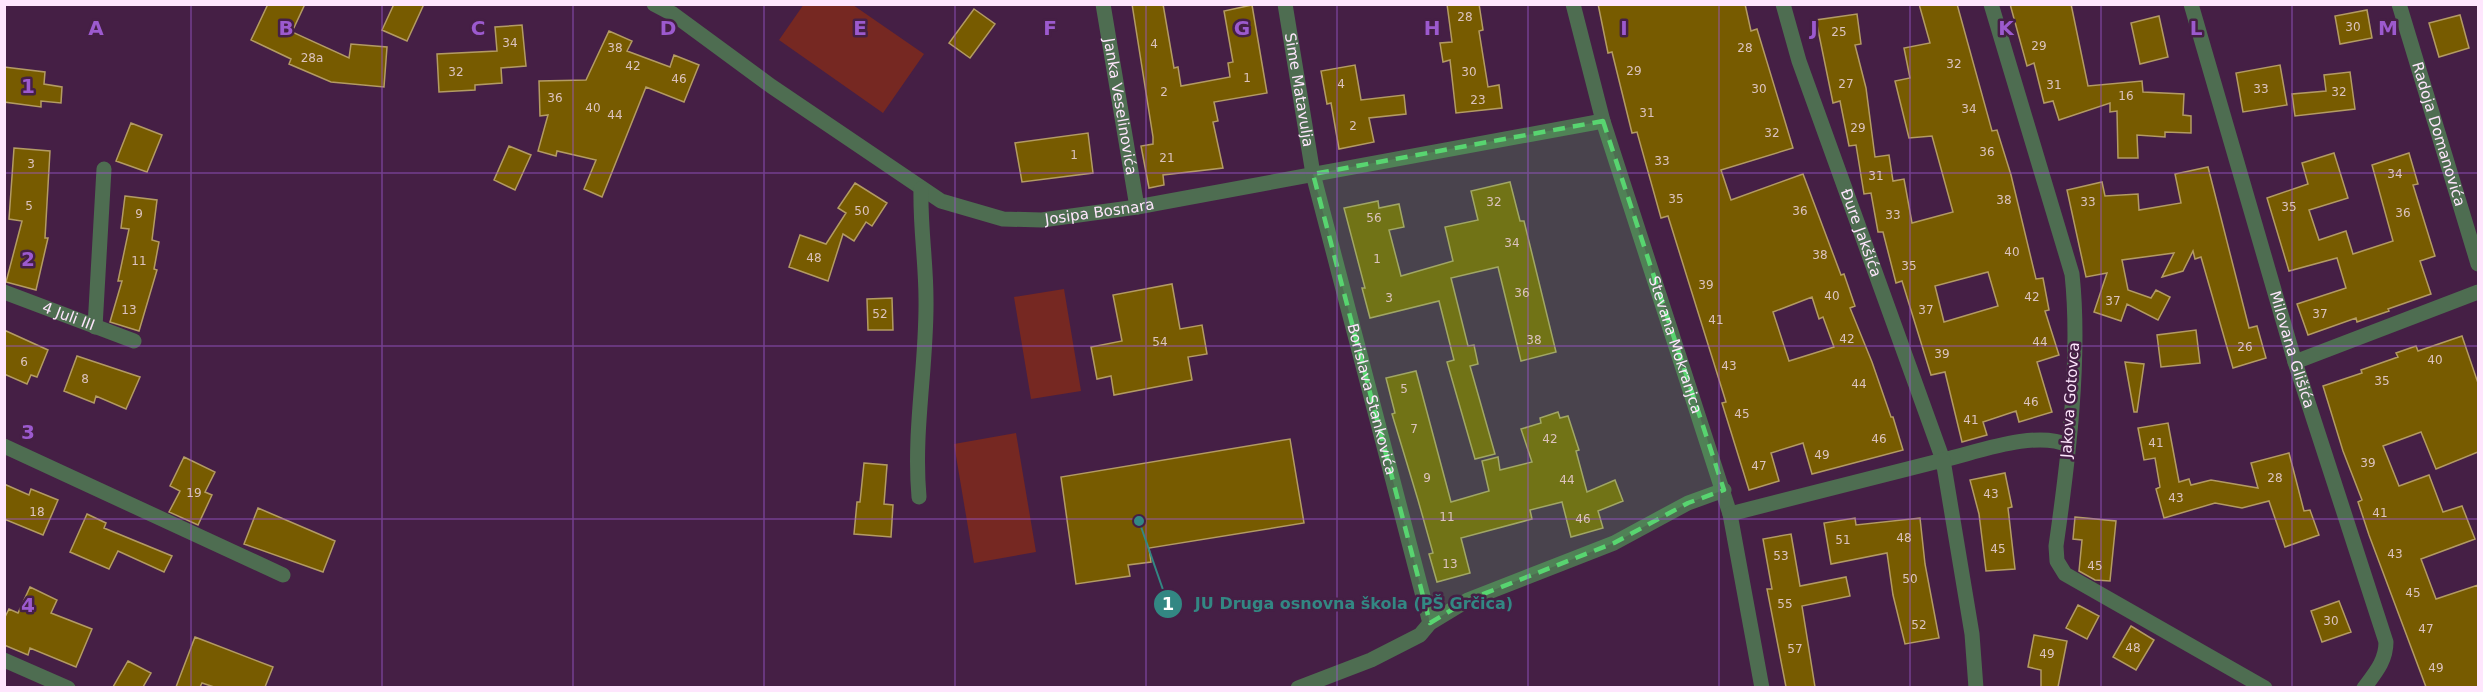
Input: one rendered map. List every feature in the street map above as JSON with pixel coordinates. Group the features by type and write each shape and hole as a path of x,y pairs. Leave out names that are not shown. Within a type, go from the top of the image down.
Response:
{"street":[{"name":"Josipa Bosnara","path":"654,4 675,9 771,86 921,189 941,201 1003,219 1042,220 1137,207 1603,122"},
{"name":"Janka Veselinovića","path":"1103,4 1137,207"},
{"name":"Sime Matavulja","path":"1285,4 1313,174"},
{"name":"Stevana Mokranjca","path":"1573,4 1603,122 1724,490 1762,687"},
{"name":"Đure Jakšića","path":"1783,4 1799,61 1942,460 1972,634 1976,687"},
{"name":"Jakova Gotovca","path":"1992,4 2072,274 2076,310 2068,444 2056,554 2065,574 2265,687"},
{"name":"Milovana Glišića","path":"2191,4 2295,362 2386,642 2386,653 2380,667 2364,687"},
{"name":"Radoja Domanovića","path":"2399,4 2478,264"},
{"path":"95,327 104,169"},
{"name":"Borislava Stankovića","path":"1313,174 1430,623"},
{"path":"919,497 915,461 926,299 920,231 921,189"},
{"name":"4 Juli III","path":"4,292 134,341"},
{"path":"2295,362 2478,292"},
{"path":"1730,514 1942,460 2037,439 2054,438 2068,444"},
{"path":"4,446 283,575"},
{"path":"1298,687 1371,660 1420,634 1430,623 1468,600 1614,543 1688,503 1724,490"},
{"path":"4,660 68,687"}],"highlighted area":[{"path":"1603,121 1724,490 1688,503 1614,543 1468,600 1430,623 1313,174"}],"shaded area":[{"path":"804,4 853,5 924,54 883,113 779,40"},
{"path":"1064,289 1081,391 1031,399 1014,297"},
{"path":"1016,433 1036,552 974,563 954,444"}],"building":[{"path":"268,4 305,4 292,32 349,58 351,44 387,47 384,87 331,82 289,64 291,59 251,40"},
{"path":"394,4 424,4 407,41 382,30"},
{"path":"1132,4 1163,4 1174,68 1178,67 1181,86 1230,77 1228,63 1233,62 1224,11 1252,5 1267,93 1214,102 1218,121 1213,122 1223,168 1163,175 1164,185 1149,188 1141,146 1153,144 1153,137"},
{"path":"1447,4 1479,4 1483,30 1479,31 1488,87 1499,85 1502,108 1456,113 1450,60 1443,62 1440,43 1452,42"},
{"path":"1598,4 1745,4 1751,31 1757,29 1793,148 1721,170 1731,200 1803,174 1841,275 1844,274 1855,306 1850,308 1891,417 1893,417 1903,450 1812,474 1803,443 1771,453 1779,481 1749,490 1722,403 1726,402 1668,216 1661,218 1637,132 1632,133 1612,52 1608,53","holes":["1812,297 1819,319 1823,317 1834,347 1789,361 1773,312"]},
{"path":"1919,4 1957,4 1992,131 1997,130 2011,175 2036,279 2043,278 2049,310 2045,311 2059,355 2037,362 2052,412 2019,422 2016,411 1983,422 1987,435 1962,442 1945,372 1931,375 1902,281 1896,283 1883,232 1878,232 1871,193 1864,194 1856,145 1849,146 1840,101 1833,103 1816,20 1857,14 1861,44 1855,45 1866,88 1875,157 1889,155 1893,181 1904,179 1912,223 1953,212 1932,136 1909,138 1895,81 1910,78 1904,48 1930,43","holes":["1988,272 1998,306 1944,322 1935,286"]},
{"path":"2010,4 2071,4 2088,86 2142,81 2143,92 2184,94 2183,115 2191,116 2191,133 2165,132 2165,137 2137,135 2138,158 2118,158 2117,111 2110,112 2110,103 2059,120 2053,101 2044,103 2034,63 2027,66"},
{"path":"974,9 995,24 970,58 949,43"},
{"path":"2367,10 2372,38 2340,44 2335,16"},
{"path":"2460,15 2469,48 2439,57 2429,23"},
{"path":"2159,16 2168,57 2140,64 2131,23"},
{"path":"522,25 526,66 501,68 502,83 475,85 475,90 439,92 437,54 497,51 495,27"},
{"path":"609,31 632,41 627,51 670,67 674,55 699,65 684,102 646,87 602,197 584,189 596,160 557,151 556,156 538,151 548,115 540,116 539,81 586,80"},
{"path":"1355,65 1361,100 1404,95 1406,114 1369,118 1374,142 1339,149 1331,103 1327,104 1321,71"},
{"path":"2280,65 2287,105 2243,112 2236,73"},
{"path":"4,67 45,72 44,84 62,87 61,103 41,101 41,107 4,102"},
{"path":"2350,72 2355,109 2295,116 2292,94 2326,91 2324,75"},
{"path":"131,123 162,135 147,172 116,161"},
{"path":"1088,133 1093,173 1022,182 1015,143"},
{"path":"509,146 531,155 515,190 494,180"},
{"path":"14,148 50,151 45,238 48,238 36,290 6,282 22,221 9,219"},
{"path":"2334,153 2348,198 2309,210 2319,240 2346,231 2353,254 2393,241 2372,165 2409,153 2418,184 2413,185 2435,256 2420,261 2431,294 2357,322 2356,318 2308,335 2297,304 2346,288 2337,258 2289,271 2267,198 2308,184 2302,163"},
{"path":"2208,167 2249,328 2257,326 2266,358 2233,368 2201,257 2195,259 2193,251 2183,271 2162,277 2174,253 2122,260 2128,290 2151,298 2156,290 2170,297 2158,320 2127,304 2121,321 2094,312 2107,273 2086,277 2067,190 2102,182 2105,196 2138,194 2139,210 2181,203 2175,174"},
{"path":"1510,182 1520,221 1524,221 1556,352 1521,361 1498,267 1451,278 1468,346 1474,345 1478,364 1470,366 1495,454 1475,459 1447,362 1454,360 1439,301 1370,318 1362,288 1365,288 1344,208 1378,201 1379,208 1399,204 1404,227 1389,230 1401,276 1453,261 1445,227 1478,220 1471,191"},
{"path":"855,183 887,203 872,226 866,222 854,241 843,234 828,281 789,267 800,235 826,244 846,213 838,208"},
{"path":"125,196 157,200 152,240 159,242 154,269 157,270 139,331 110,322 122,281 118,281 129,229 121,228"},
{"path":"1172,284 1180,329 1202,325 1207,354 1188,357 1192,380 1114,395 1111,376 1097,379 1091,347 1122,341 1113,295"},
{"path":"892,298 893,330 868,330 867,299"},
{"path":"4,330 48,350 37,377 31,375 27,384 4,374"},
{"path":"2196,330 2200,363 2161,367 2157,335"},
{"path":"2462,336 2478,383 2478,452 2436,469 2421,432 2383,446 2399,486 2429,475 2443,512 2462,506 2475,539 2421,559 2436,599 2478,585 2478,687 2426,687 2369,535 2358,502 2362,500 2343,451 2323,386 2362,373 2361,370 2398,357 2396,353 2416,346 2418,351"},
{"path":"77,356 140,377 126,409 96,396 94,403 64,391"},
{"path":"2125,362 2144,364 2137,412 2134,412"},
{"path":"1416,371 1451,502 1489,491 1482,461 1498,457 1500,470 1532,462 1521,429 1541,423 1540,418 1558,412 1560,418 1568,416 1579,450 1576,451 1587,492 1615,480 1623,501 1598,511 1603,528 1571,537 1562,502 1530,510 1532,519 1461,538 1470,573 1437,582 1429,554 1433,553 1392,414 1395,413 1386,378"},
{"path":"2168,423 2179,482 2189,479 2191,485 2211,480 2258,488 2251,463 2289,453 2304,511 2310,510 2319,535 2285,547 2269,501 2242,508 2215,503 2164,518 2156,489 2160,487 2155,458 2144,460 2138,428"},
{"path":"1290,439 1304,523 1149,548 1151,562 1128,565 1130,576 1076,584 1061,477"},
{"path":"184,457 215,472 205,492 212,495 198,525 169,512 180,491 170,486"},
{"path":"864,463 887,465 884,504 893,505 891,537 854,534"},
{"path":"2005,473 2012,507 2008,508 2015,569 1986,571 1979,514 1970,480"},
{"path":"4,484 29,495 31,489 58,500 43,535 4,519"},
{"path":"258,508 335,541 323,572 244,544"},
{"path":"87,514 106,523 104,528 172,556 164,572 118,551 109,569 70,552"},
{"path":"2075,517 2116,521 2110,581 2095,580 2079,571 2082,540 2073,539"},
{"path":"1855,518 1856,525 1920,518 1925,564 1939,638 1905,644 1893,595 1887,553 1831,564 1824,523"},
{"path":"1791,534 1800,586 1846,577 1850,596 1802,606 1815,687 1786,687 1767,589 1772,589 1763,539"},
{"path":"30,587 57,600 51,613 92,629 76,667 30,648 28,655 4,645 4,619 9,609 18,613"},
{"path":"2339,601 2351,632 2322,642 2311,611"},
{"path":"2078,605 2099,616 2087,639 2066,628"},
{"path":"2131,626 2154,640 2136,670 2113,657"},
{"path":"2034,635 2067,641 2058,687 2041,687 2041,670 2028,667"},
{"path":"195,637 273,667 265,687 214,687 202,683 200,687 176,687"},
{"path":"128,661 151,673 143,687 113,687"}],"place":[{"name":"JU Druga osnovna škola (PŠ Grčica)","path":"1139,521"}]}
